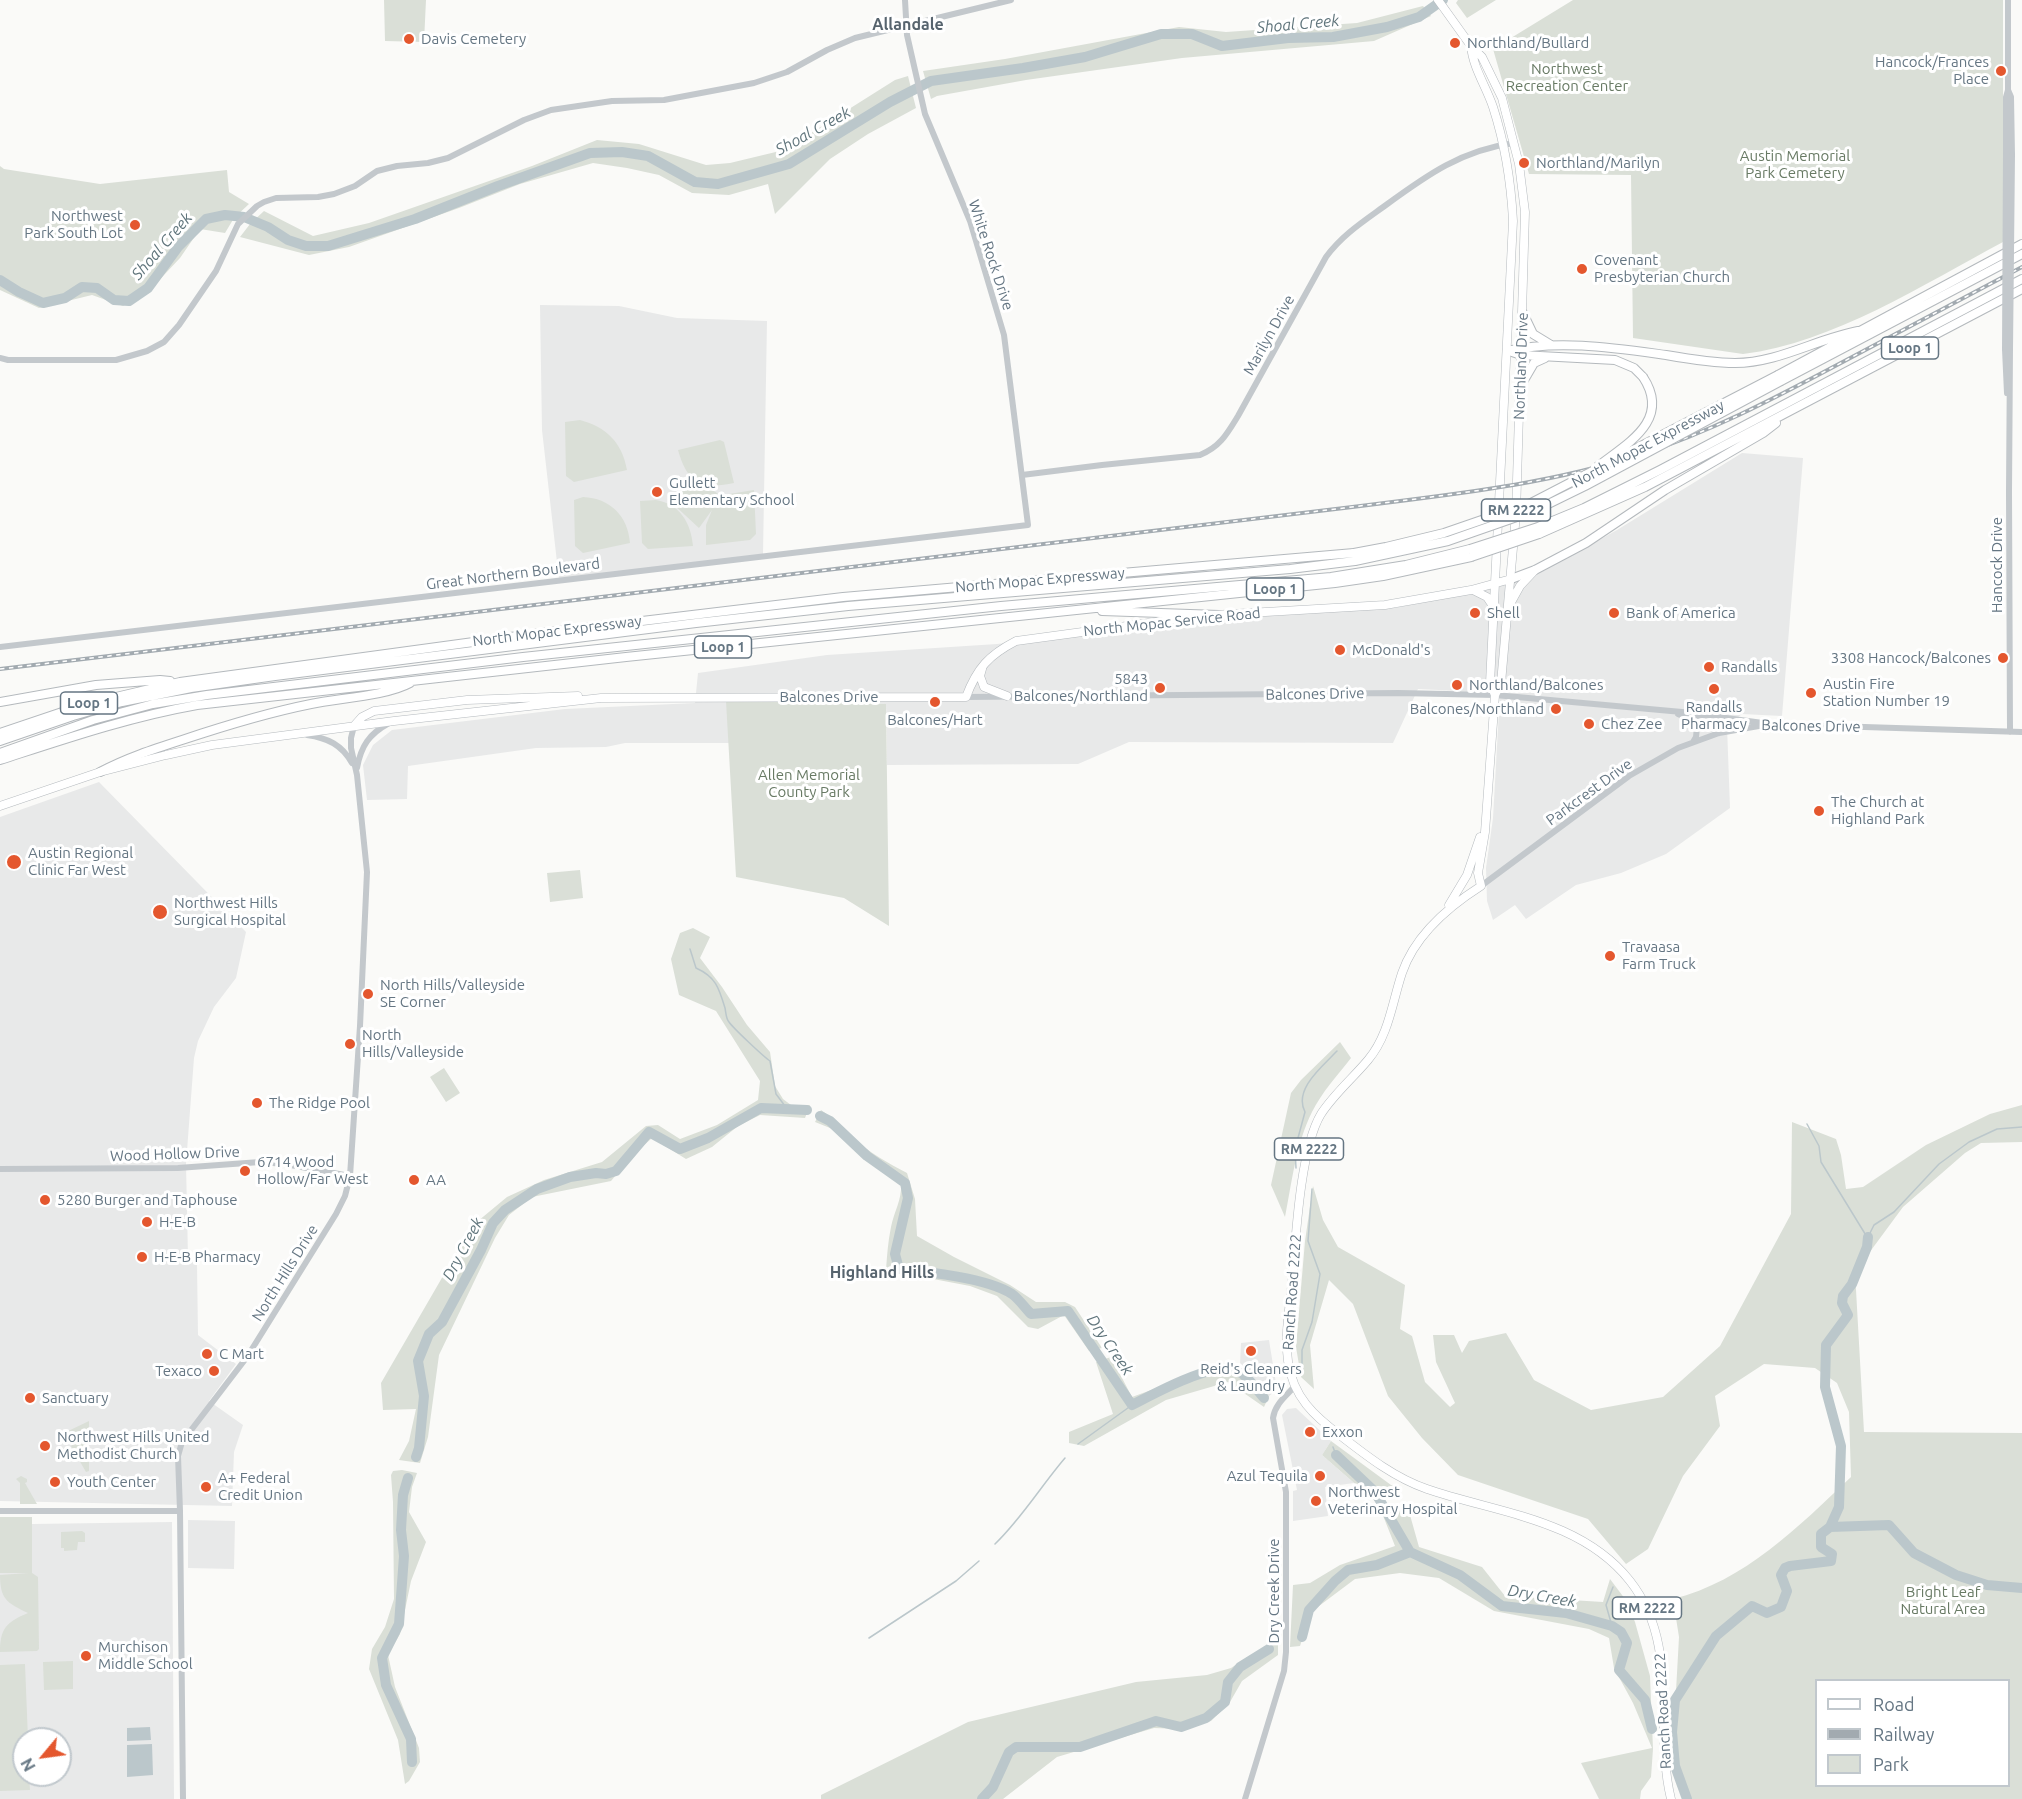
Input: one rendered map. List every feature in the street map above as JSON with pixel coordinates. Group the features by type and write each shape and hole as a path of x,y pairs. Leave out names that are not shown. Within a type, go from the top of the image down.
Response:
{"highway":[{"name":"North Mopac Expressway","path":"0,733 86,704 180,682 525,635 759,606 972,586 1354,557 1478,523 1531,503 1780,378 1858,331 2022,244"},
{"path":"0,741 73,716 150,696 275,676 772,614 1290,569 1448,541 1534,511 1585,486 1780,378 2022,254"},
{"path":"1538,530 1660,470 2022,279"},
{"name":"North Mopac Expressway","path":"0,760 109,724 151,713 197,705 1383,576 1470,553 1538,530 1645,487 2022,289"},
{"path":"1523,313 1533,334 1554,346"},
{"path":"1507,351 1554,346 1627,350 1736,363 1771,358 1797,351 1835,335 1858,331"},
{"path":"1521,351 1548,357 1615,360 1634,368 1643,377 1651,393 1652,403 1647,424 1633,439 1580,480"},
{"path":"1520,387 1534,363 1548,357"},
{"path":"1511,579 1535,570 1586,543 1665,490 1763,433 1797,408"},
{"path":"0,753 75,725 125,711 207,695 524,657 1001,606 1331,577 1470,553"},
{"path":"972,586 1071,587"},
{"path":"945,623 960,615 1057,602"},
{"path":"1078,610 1219,615"},
{"path":"483,650 600,626"},
{"path":"0,702 96,685 160,680 180,682"},
{"path":"100,772 152,750 274,711 398,689 415,680"},
{"path":"53,734 90,725 109,724"}],"main road":[{"name":"Northland Drive","path":"1438,0 1471,46 1482,57 1502,98 1514,142 1525,212 1516,514 1501,683 1495,695 1485,821 1478,873 1480,886"},
{"name":"Northland Drive","path":"1471,46 1472,60 1489,96 1503,144 1511,186 1513,221 1490,683 1495,695"},
{"path":"1508,608 1520,586 1535,570"},
{"name":"North Mopac Service Road","path":"966,697 983,664 1004,647 1027,638 1219,615 1385,605 1471,590 1511,579"},
{"path":"1471,590 1487,597 1494,607"},
{"path":"983,664 980,676 982,685 1007,696"},
{"name":"Balcones Drive","path":"354,726 362,717 374,711 467,700 576,696 601,698 966,697"},
{"name":"Balcones Drive","path":"354,726 601,698"},
{"path":"0,806 100,772 212,745 354,726"},
{"name":"RM 2222","path":"1445,911 1467,875 1485,821"},
{"name":"Ranch Road 2222","path":"1480,886 1445,911 1428,930 1403,968 1379,1047 1348,1080 1321,1115 1312,1134 1296,1235 1287,1343 1288,1362 1295,1386 1317,1418 1381,1467 1425,1488 1560,1528 1587,1542 1609,1559 1629,1580 1646,1605 1659,1640 1664,1672 1665,1767 1671,1799"}],"street":[{"name":"White Rock Drive","path":"905,0 906,25 921,99 932,134 970,221 1004,335 1028,525"},
{"path":"0,358 8,360 116,360 156,347 172,335 216,271 238,224 264,202 276,198 334,194 355,186 377,171 448,158 524,120 551,110 612,101 664,100 770,78 805,64 841,43 1011,0"},
{"name":"Hancock Drive","path":"2008,0 2006,388 2009,398 2010,732"},
{"name":"Marilyn Drive","path":"1022,475 1200,455 1213,450 1222,441 1242,409 1326,257 1336,243 1359,224 1443,166 1472,152 1514,142"},
{"name":"Great Northern Boulevard","path":"0,647 1028,525"},
{"name":"Balcones Drive","path":"966,697 1398,693 1495,695 1691,714 1719,733 1770,724 2022,732"},
{"path":"1672,711 1687,718 1697,727 1693,742"},
{"path":"1691,714 1770,724"},
{"name":"North Hills Drive","path":"357,775 359,755 367,740 376,731 394,721"},
{"name":"North Hills Drive","path":"183,1799 180,1511 177,1456 182,1442 247,1357 336,1214 345,1196 350,1176 367,881 357,775 351,748 354,726"},
{"path":"300,733 324,738 337,745 345,752 357,775"},
{"name":"Parkcrest Drive","path":"1480,886 1629,776 1656,759 1719,733"},
{"name":"Wood Hollow Drive","path":"0,1168 178,1168 260,1162 288,1164 350,1176"},
{"name":"Dry Creek Drive","path":"1245,1799 1284,1671 1286,1492 1273,1418 1280,1401 1295,1386"},
{"path":"0,1512 180,1511"}],"shaded area":[{"name":"Gullett Elementary School","path":"540,305 619,306 677,318 767,321 763,554 559,580 542,430"},
{"path":"1742,453 1803,458 1782,716 1742,714 1727,726 1730,808 1666,854 1621,873 1576,885 1526,919 1515,905 1493,920 1487,901 1486,868 1493,818 1500,693 1418,689 1393,743 1129,742 1078,764 887,765 886,704 727,701 729,743 625,743 606,747 536,748 408,766 407,799 367,800 363,765 373,745 392,730 565,709 695,703 698,673 827,655 997,644 1188,621 1395,608 1486,590 1538,574 1617,530"},
{"path":"99,782 246,932 236,978 214,1007 198,1041 194,1058 186,1164 188,1258 197,1265 198,1335 236,1364 209,1401 243,1425 234,1452 232,1506 0,1501 0,817"},
{"path":"1269,1340 1277,1390 1269,1396 1240,1365 1241,1343"},
{"path":"1296,1408 1331,1441 1322,1455 1354,1483 1325,1487 1328,1516 1293,1521 1293,1491 1297,1490 1282,1415 1287,1409"},
{"path":"188,1520 235,1521 234,1569 188,1568"},
{"name":"Murchison Middle School","path":"172,1522 174,1799 0,1799 0,1573 32,1573 32,1524"},
{"path":"150,1727 151,1740 127,1741 127,1728"},
{"path":"152,1744 153,1775 127,1777 127,1745"}],"green space":[{"path":"384,0 426,0 424,42 385,41"},
{"path":"1458,0 1496,0 1467,18 1456,3"},
{"name":"Austin Memorial Park Cemetery","path":"1573,0 2003,0 2003,242 1877,310 1810,338 1777,348 1743,354 1633,338 1631,175 1529,174 1493,49"},
{"path":"1423,6 1431,16 1374,41 1182,58 1026,80 931,99 923,71 1005,59 1179,27 1226,32 1357,23"},
{"path":"908,76 916,108 868,134 830,159 775,214 768,184 729,195 692,193 659,175 593,163 520,184 349,247 309,255 240,237 264,211 313,236 369,223 532,166 597,140 639,144 706,165 730,163 784,150 895,80"},
{"path":"0,166 4,169 100,184 227,170 229,192 249,204 234,218 225,233 200,229 180,258 148,292 123,306 92,295 39,308 0,290"},
{"path":"580,420 598,427 611,437 621,451 627,470 574,482 566,476 565,422"},
{"path":"720,440 724,442 734,483 713,485 697,482 686,470 678,450"},
{"path":"693,486 705,487 715,492 721,497 718,503 729,494 754,490 756,534 750,540 706,545 706,525 712,510 699,528 672,503 681,492"},
{"path":"583,497 601,501 616,510 626,525 630,543 583,553 575,546 574,500"},
{"path":"656,500 672,506 683,516 690,530 693,546 648,549 642,543 640,501"},
{"name":"Allen Memorial County Park","path":"726,701 886,704 889,926 844,898 736,877"},
{"path":"580,870 583,898 550,902 547,873"},
{"path":"693,928 710,937 700,958 747,1025 770,1052 775,1086 783,1099 791,1105 810,1105 805,1118 760,1115 738,1126 712,1147 686,1159 652,1138 632,1156 611,1181 532,1197 509,1215 495,1238 439,1355 428,1437 420,1463 399,1460 409,1441 416,1409 383,1410 381,1383 472,1226 507,1197 544,1180 602,1162 646,1126 658,1125 680,1139 717,1125 758,1100 760,1081 716,1011 679,995 671,959 680,933"},
{"path":"1340,1042 1351,1058 1320,1098 1307,1124 1295,1163 1285,1217 1271,1185 1291,1093"},
{"path":"444,1068 460,1093 446,1102 430,1077"},
{"name":"Bright Leaf Natural Area","path":"2022,1105 2022,1142 1981,1143 1965,1153 1903,1207 1855,1272 1864,1432 2022,1433 2022,1799 1683,1799 1678,1786 1673,1745 1679,1637 1673,1599 1699,1591 1747,1566 1790,1533 1851,1477 1849,1412 1837,1383 1815,1368 1764,1364 1715,1396 1720,1426 1683,1476 1648,1549 1626,1564 1588,1519 1458,1475 1422,1438 1388,1396 1353,1304 1329,1280 1310,1345 1314,1389 1301,1377 1296,1347 1305,1241 1313,1186 1323,1220 1338,1247 1405,1285 1400,1329 1412,1336 1425,1382 1450,1407 1455,1403 1436,1362 1433,1335 1454,1335 1462,1353 1469,1341 1506,1333 1534,1380 1591,1410 1663,1397 1720,1346 1791,1214 1792,1122 1836,1139 1846,1189 1863,1187 1926,1145 1990,1114"},
{"path":"821,1110 866,1149 907,1173 915,1199 917,1236 1010,1285 1036,1302 1065,1302 1075,1307 1102,1348 1089,1351 1064,1315 1038,1329 1028,1327 997,1296 970,1286 886,1270 890,1232 901,1185 854,1150 835,1130 815,1122"},
{"path":"1111,1357 1132,1397 1225,1363 1239,1365 1269,1396 1264,1407 1228,1382 1166,1400 1084,1446 1069,1443 1069,1432 1113,1414 1096,1362"},
{"path":"89,1421 89,1471 86,1472 71,1446 80,1440 77,1436 68,1442 64,1433"},
{"path":"1331,1441 1391,1485 1400,1488 1377,1503 1322,1455"},
{"path":"393,1471 417,1473 412,1487 409,1512 426,1542 411,1581 400,1634 388,1655 395,1687 419,1748 420,1762 405,1784 398,1740 369,1669 372,1649 385,1627 394,1599 391,1475"},
{"path":"21,1476 27,1479 25,1483 37,1504 20,1504 20,1483 16,1479"},
{"path":"1408,1508 1419,1547 1482,1567 1505,1596 1603,1602 1610,1579 1625,1599 1635,1622 1650,1676 1653,1749 1651,1777 1641,1791 1640,1799 1599,1799 1581,1763 1652,1748 1633,1703 1614,1668 1609,1638 1589,1629 1494,1611 1439,1578 1400,1573 1355,1579 1311,1612 1300,1646 1290,1647 1293,1585 1310,1583 1340,1565 1395,1546 1382,1513"},
{"path":"0,1517 32,1517 32,1573 38,1577 39,1649 37,1651 0,1652 1,1637 6,1627 28,1613 10,1603 3,1595 0,1575 28,1573 0,1573"},
{"path":"82,1531 85,1533 85,1542 78,1542 77,1550 64,1551 64,1548 61,1548 61,1532"},
{"path":"1278,1641 1278,1655 1242,1681 1230,1702 1211,1721 1183,1729 1154,1728 1057,1757 1003,1799 821,1799 821,1795 968,1722 1136,1682 1207,1675 1231,1668"},
{"path":"73,1661 73,1689 44,1690 43,1662"},
{"path":"25,1664 28,1727 12,1727 12,1787 30,1787 30,1790 0,1791 0,1665"}],"waterway":[{"name":"Shoal Creek","path":"0,280 43,303 65,298 82,287 97,288 114,300 129,301 148,288 178,247 206,219 225,215 244,217 268,227 288,240 306,246 328,246 415,219 590,153 622,152 648,156 695,182 718,184 789,164 890,102 931,81 1085,57 1161,34 1192,34 1222,46 1288,38 1333,37 1387,27 1419,17 1443,0"},
{"path":"690,949 696,968 708,975 718,989 728,1021 770,1061 776,1094 788,1110"},
{"path":"1296,1168 1295,1149 1305,1112 1302,1103 1303,1095 1311,1079 1337,1051"},
{"name":"Dry Creek","path":"416,1457 419,1448 424,1396 418,1361 429,1334 442,1322 493,1223 505,1210 537,1189 570,1177 616,1171 649,1132 680,1149 708,1138 761,1108 807,1110"},
{"name":"Dry Creek","path":"820,1116 830,1121 867,1156 905,1183 908,1198 895,1254 899,1269 957,1277 1001,1288 1012,1294 1031,1314 1068,1311 1132,1405 1185,1379 1215,1370 1228,1369 1238,1371 1245,1376 1264,1398"},
{"path":"1807,1124 1819,1146 1821,1162 1867,1237"},
{"path":"1868,1237 1874,1225 1894,1212 1939,1164 1969,1142 1997,1129 2022,1127"},
{"path":"1302,1372 1302,1350 1312,1322 1320,1274 1308,1241 1312,1189"},
{"path":"1687,1799 1675,1766 1672,1732 1675,1700 1716,1636 1752,1606 1767,1613 1781,1607 1787,1591 1781,1575 1785,1568 1831,1561 1832,1554 1821,1547 1821,1534 1830,1527 1839,1507 1841,1446 1825,1387 1826,1345 1848,1315 1842,1303 1843,1296 1852,1284 1867,1247 1868,1237"},
{"path":"1078,1444 1132,1405"},
{"name":"Dry Creek","path":"1333,1447 1336,1455"},
{"name":"Dry Creek","path":"1336,1455 1375,1492 1410,1552 1460,1575 1502,1606 1566,1613 1612,1626 1621,1632 1627,1643 1619,1670 1645,1700 1652,1729"},
{"path":"995,1544 1014,1524 1065,1458"},
{"name":"Dry Creek","path":"408,1478 403,1495 401,1530 404,1556 399,1624 382,1658 386,1685 411,1739 412,1762"},
{"path":"1830,1527 1889,1525 1914,1553 1956,1575 1987,1585 2022,1588"},
{"path":"1302,1637 1309,1610 1348,1570 1377,1565 1410,1552"},
{"path":"869,1638 956,1581 979,1561"},
{"path":"1612,1626 1606,1605 1613,1587"},
{"path":"982,1799 993,1787 1009,1752 1016,1747 1080,1747 1156,1721 1181,1727 1206,1718 1225,1702 1228,1682 1240,1667 1269,1649"}],"railway":[{"path":"0,669 1344,508 1456,494 1566,475 1639,455 1715,426 1789,390 2022,267"}],"place":[{"name":"Davis Cemetery","path":"409,39"},
{"name":"Northland/Bullard","path":"1455,43"},
{"name":"Hancock/Frances Place","path":"2001,71"},
{"name":"Northland/Marilyn","path":"1524,163"},
{"name":"Northwest Park South Lot","path":"135,225"},
{"name":"Covenant Presbyterian Church","path":"1582,269"},
{"name":"Gullett Elementary School","path":"657,492"},
{"name":"Shell","path":"1475,613"},
{"name":"Bank of America","path":"1614,613"},
{"name":"McDonald's","path":"1340,650"},
{"name":"3308 Hancock/Balcones","path":"2003,658"},
{"name":"Randalls","path":"1709,667"},
{"name":"Northland/Balcones","path":"1457,685"},
{"name":"5843 Balcones/Northland","path":"1160,688"},
{"name":"Randalls Pharmacy","path":"1714,689"},
{"name":"Austin Fire Station Number 19","path":"1811,693"},
{"name":"Balcones/Hart","path":"935,702"},
{"name":"Balcones/Northland","path":"1556,709"},
{"name":"Chez Zee","path":"1589,724"},
{"name":"The Church at Highland Park","path":"1819,811"},
{"name":"Austin Regional Clinic Far West","path":"14,862"},
{"name":"Northwest Hills Surgical Hospital","path":"160,912"},
{"name":"Travaasa Farm Truck","path":"1610,956"},
{"name":"North Hills/Valleyside SE Corner","path":"368,994"},
{"name":"North Hills/Valleyside","path":"350,1044"},
{"name":"The Ridge Pool","path":"257,1103"},
{"name":"6714 Wood Hollow/Far West","path":"245,1171"},
{"name":"AA","path":"414,1180"},
{"name":"5280 Burger and Taphouse","path":"45,1200"},
{"name":"H-E-B","path":"147,1222"},
{"name":"H-E-B Pharmacy","path":"142,1257"},
{"name":"Reid's Cleaners & Laundry","path":"1251,1351"},
{"name":"C Mart","path":"207,1354"},
{"name":"Texaco","path":"214,1371"},
{"name":"Sanctuary","path":"30,1398"},
{"name":"Exxon","path":"1310,1432"},
{"name":"Northwest Hills United Methodist Church","path":"45,1446"},
{"name":"Azul Tequila","path":"1320,1476"},
{"name":"Youth Center","path":"55,1482"},
{"name":"A+ Federal Credit Union","path":"206,1487"},
{"name":"Northwest Veterinary Hospital","path":"1316,1501"},
{"name":"Murchison Middle School","path":"86,1656"}],"district":[{"name":"Allandale","path":"908,25"},
{"name":"Highland Hills","path":"882,1273"}],"park label":[{"name":"Northwest Recreation Center","path":"1567,78"}]}
